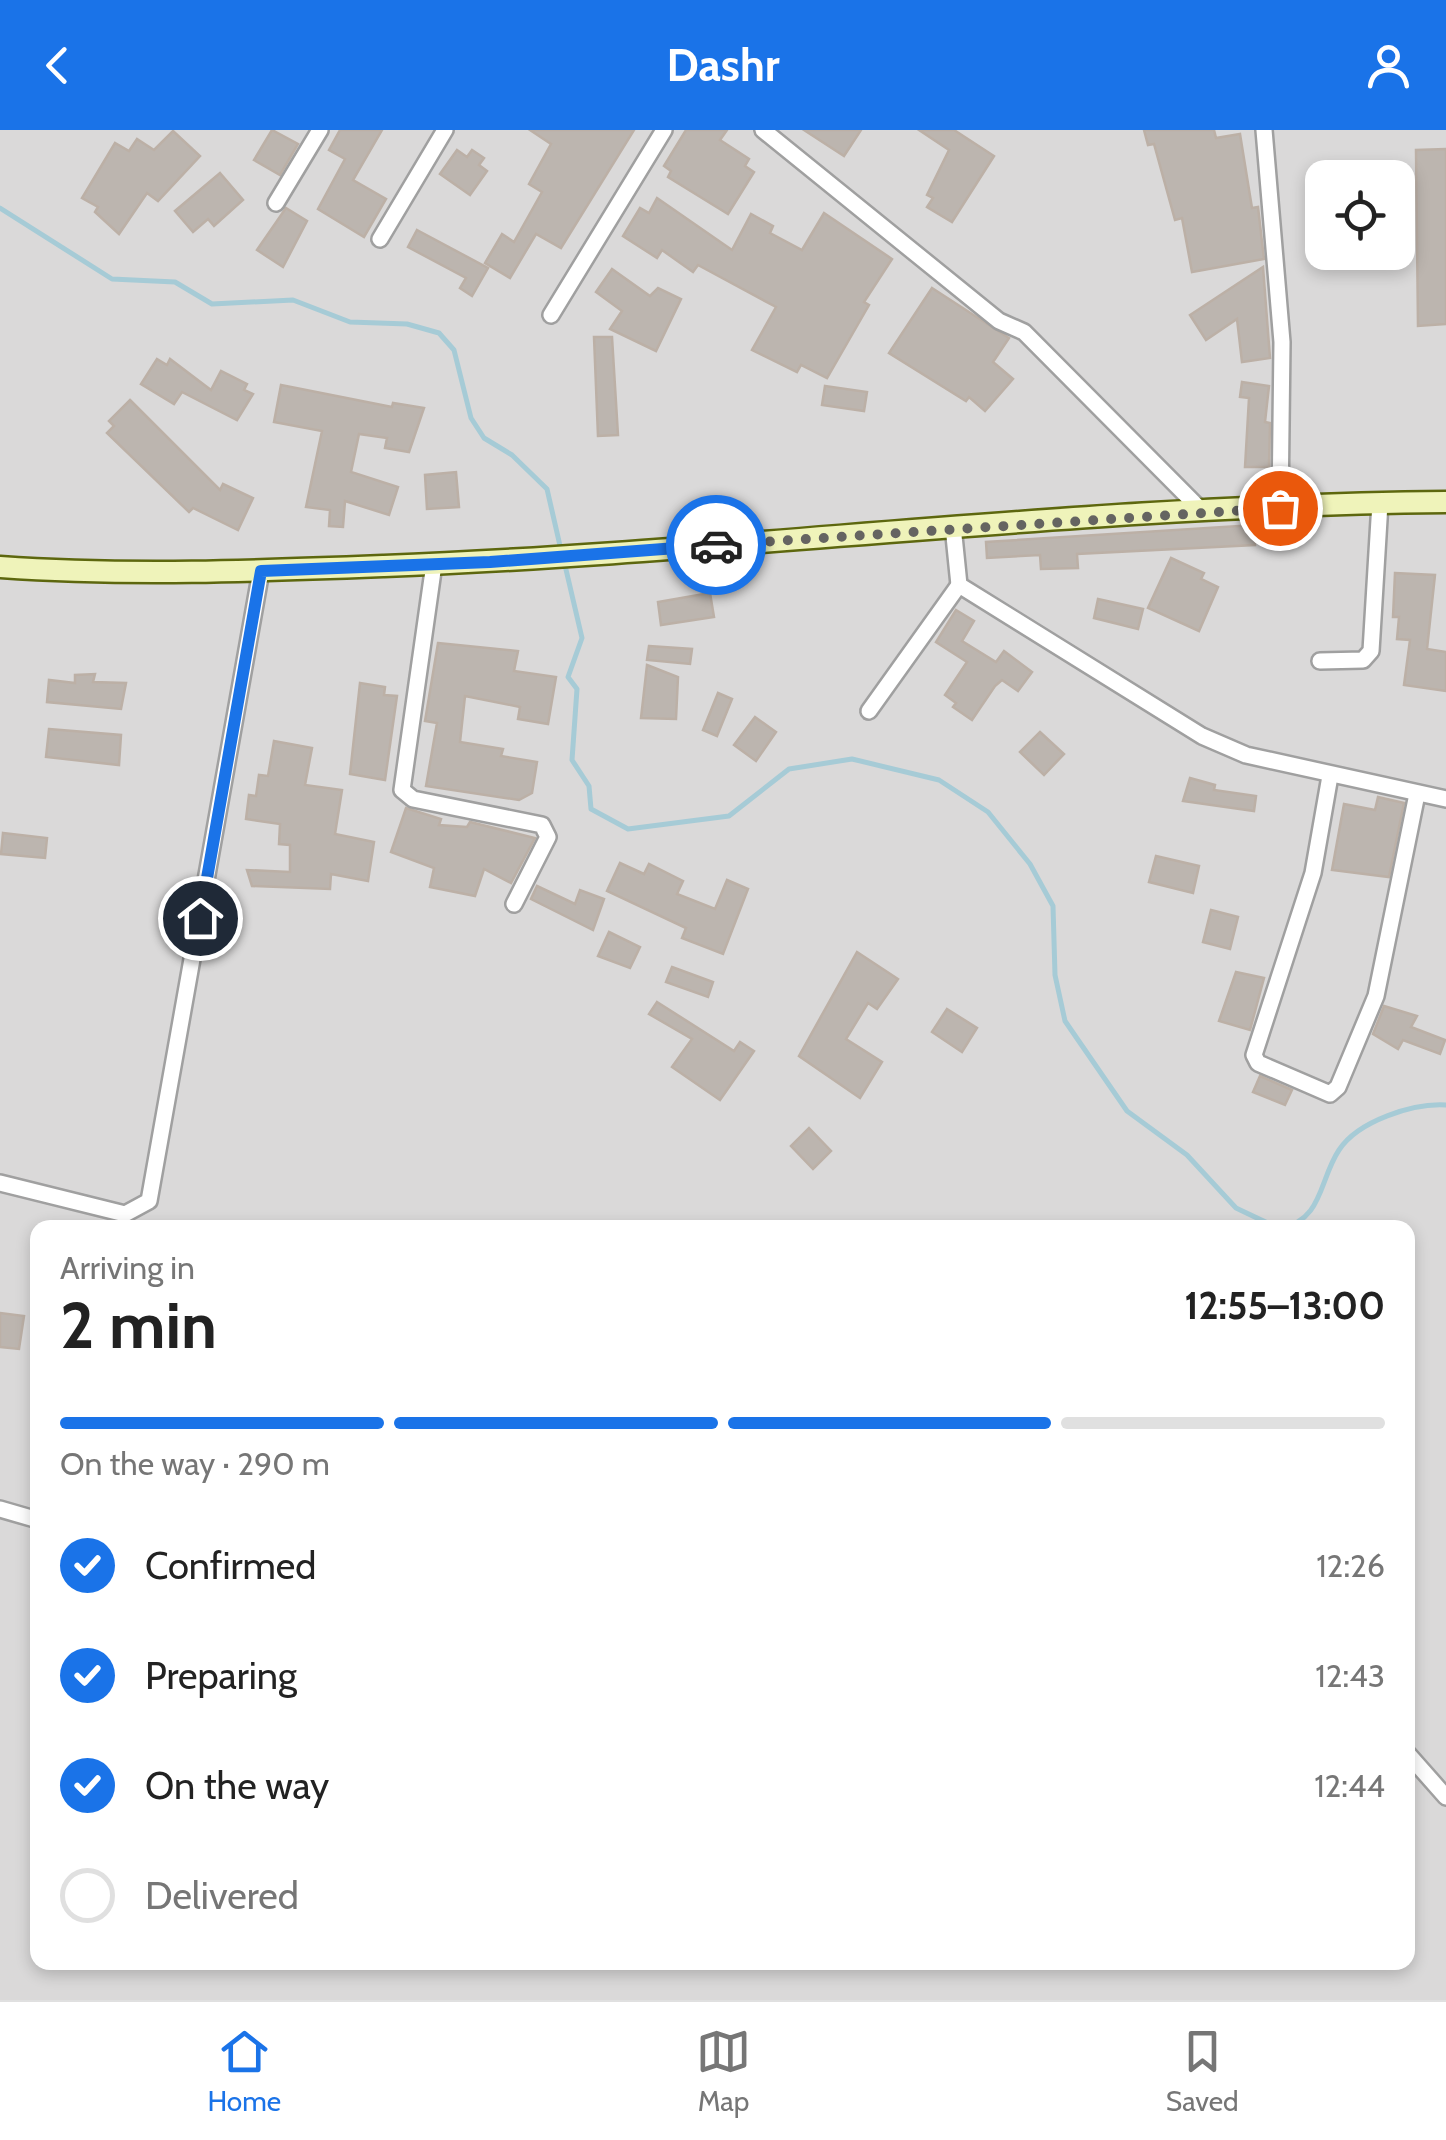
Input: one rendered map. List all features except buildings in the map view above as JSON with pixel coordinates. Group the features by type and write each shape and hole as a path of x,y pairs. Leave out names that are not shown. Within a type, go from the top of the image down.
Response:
{"street":[{"path":"380,239 445,130"},
{"path":"552,316 664,130"},
{"path":"762,130 999,320 1024,332 1202,512"},
{"path":"1264,130 1282,342 1280,508"},
{"path":"276,203 317,131"},
{"path":"0,567 139,574 434,564 953,526 1446,502"},
{"path":"1320,661 1363,660 1371,652 1380,503"},
{"path":"869,711 959,586 953,526"},
{"path":"434,564 402,790 413,799 542,825 548,837 514,904"},
{"path":"0,1183 125,1214 149,1201 261,571"},
{"path":"959,586 1202,736 1246,755 1446,799"},
{"path":"1330,776 1313,873 1254,1055 1258,1063 1330,1094 1338,1087 1376,996 1417,794"},
{"path":"0,1509 30,1518"},
{"path":"1415,1762 1446,1796"}],"shaded area":[{"path":"0,130 1446,130 1446,2000 0,2000"}],"waterway":[{"path":"0,208 112,279 175,282 212,304 293,300 350,322 407,324 439,333 454,350 471,418 484,438 512,455 547,489 561,550"},
{"path":"564,561 582,638 568,677 577,689 572,760 589,786 591,809 628,829 729,816 789,769 852,759 939,780 988,812 1030,864 1053,906 1055,975 1065,1021 1127,1111 1187,1155 1236,1208 1261,1220"},
{"path":"1301,1220 1313,1208 1339,1150 1359,1130 1403,1111 1446,1105"}],"way so far":[{"path":"716,545 953,526 1280,508"}],"route":[{"path":"200,918 261,571 490,562 716,545"}]}
